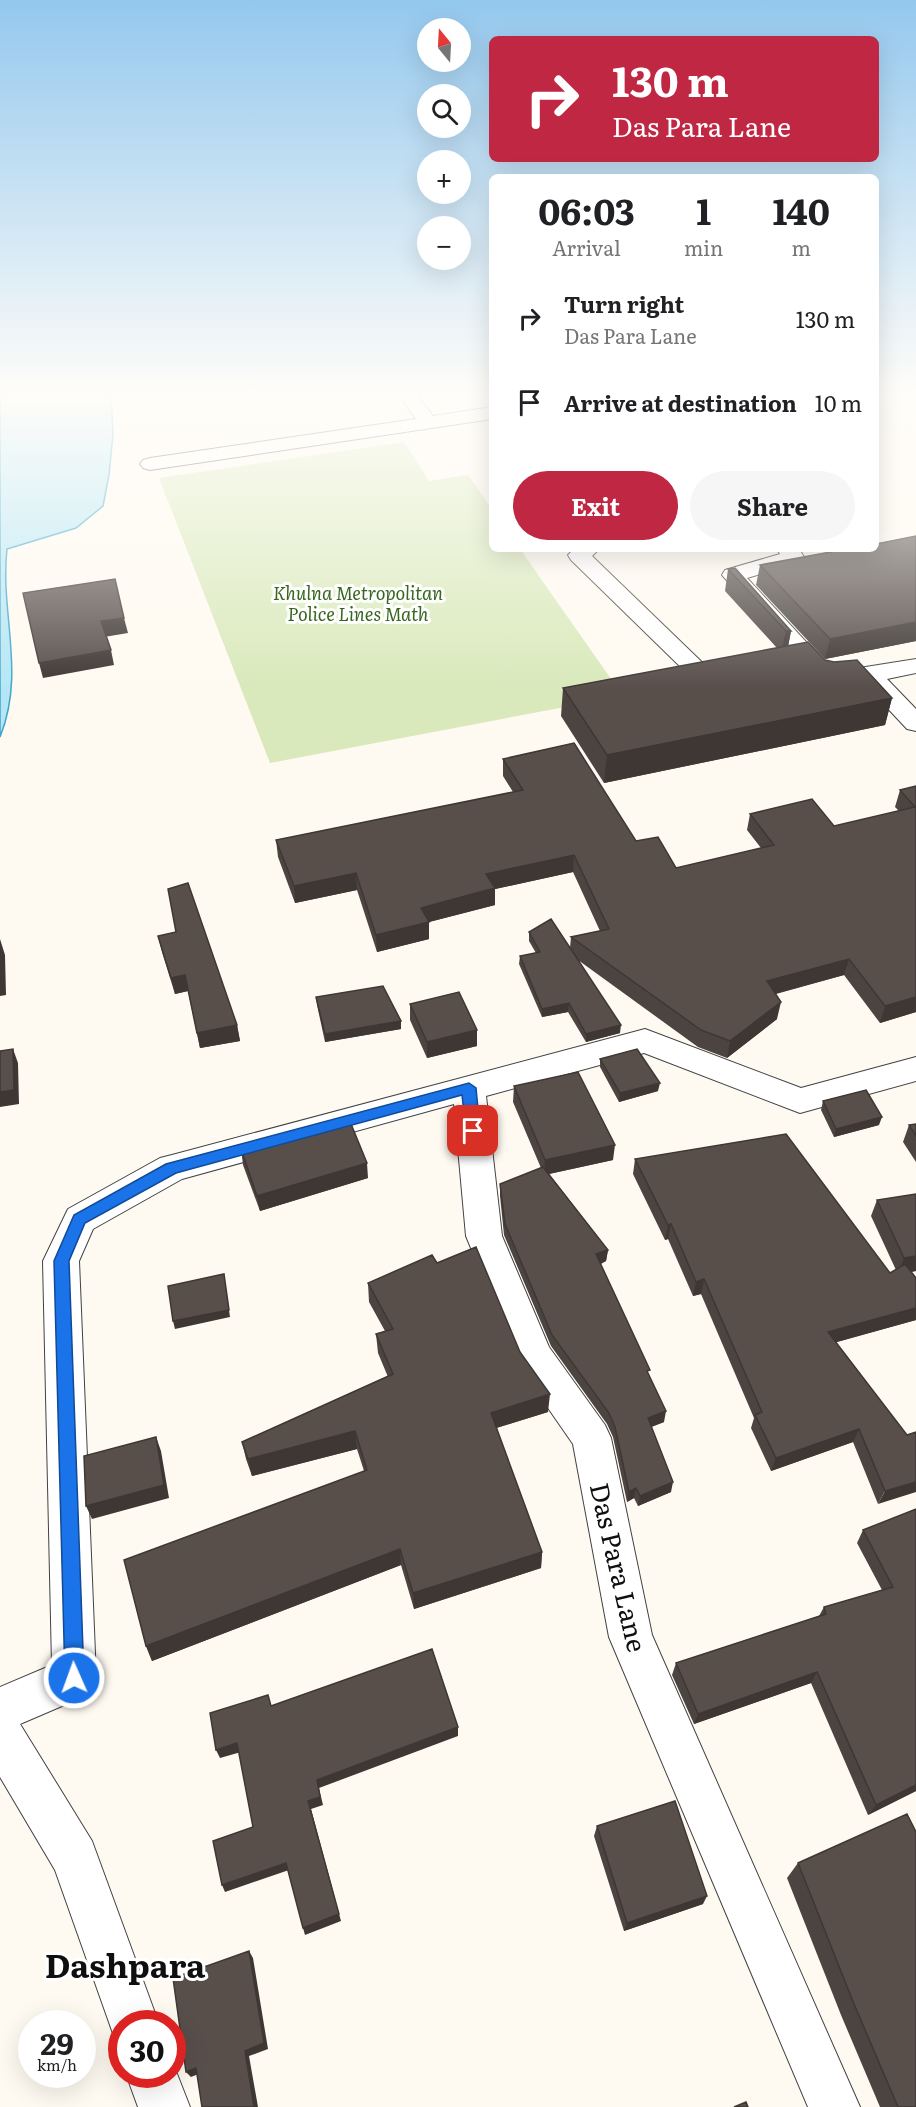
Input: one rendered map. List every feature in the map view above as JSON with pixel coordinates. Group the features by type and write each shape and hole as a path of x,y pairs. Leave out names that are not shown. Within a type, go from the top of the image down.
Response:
{"street":[{"path":"584,552 579,555 703,676 749,668"},
{"path":"790,552 793,557 733,575 828,680 916,666"},
{"path":"784,662 808,658"},
{"path":"870,675 916,724"},
{"path":"0,1710 74,1678 62,1261 80,1219 172,1168 645,1041 800,1101 916,1069"},
{"name":"Das Para Lane","path":"469,1088 484,1236 534,1357 591,1438 631,1637 834,2107"},
{"path":"0,1734 75,1858 129,2010"},
{"path":"157,2088 164,2107"}],"green space":[{"name":"Khulna Metropolitan Police Lines Math","path":"165,492 480,492 489,505 489,552 522,552 623,696 270,763"}],"water":[{"path":"0,492 106,492 103,506 76,528 7,549 7,597 12,666 7,713 0,737"}],"building":[{"path":"916,536 916,622 830,639 760,565 831,552 879,552 879,543"},
{"path":"735,568 791,631 786,631 728,569"},
{"path":"115,579 124,618 101,621 111,650 39,663 23,593"},
{"path":"808,642 825,660 834,662 857,660 892,698 607,755 563,688"},
{"path":"574,743 636,841 658,837 676,868 774,845 750,814 812,799 834,826 915,807 900,790 916,786 916,997 885,1006 849,959 767,981 781,1002 730,1041 701,1030 571,937 609,929 574,855 486,874 495,888 421,908 429,922 376,935 356,873 294,886 276,840 523,790 503,759"},
{"path":"188,883 237,1025 197,1033 185,975 171,978 158,936 176,932 168,889"},
{"path":"551,919 621,1025 586,1034 569,1003 542,1009 520,956 540,952 529,932"},
{"path":"383,986 401,1021 325,1034 316,997"},
{"path":"459,992 477,1030 427,1042 410,1004"},
{"path":"13,1049 14,1090 0,1092 0,1051"},
{"path":"637,1049 660,1083 620,1093 600,1059"},
{"path":"578,1072 615,1145 545,1160 514,1086"},
{"path":"866,1090 882,1117 836,1129 823,1101"},
{"path":"349,1119 367,1163 257,1196 241,1149"},
{"path":"916,1124 916,1136 909,1125"},
{"path":"786,1134 890,1273 905,1264 916,1278 916,1308 828,1332 907,1435 916,1432 916,1482 885,1491 859,1429 776,1458 755,1415 762,1412 704,1279 696,1282 671,1224 668,1225 635,1159"},
{"path":"543,1167 608,1250 596,1254 650,1370 647,1371 666,1411 648,1418 673,1482 640,1496 636,1488 629,1492 615,1427 609,1413 552,1335 505,1224 500,1184"},
{"path":"916,1194 916,1256 904,1258 877,1200"},
{"path":"476,1247 520,1352 550,1394 491,1413 542,1552 413,1593 400,1549 146,1646 124,1560 367,1470 355,1431 248,1459 242,1442 393,1374 376,1334 393,1329 368,1283 432,1255 437,1263"},
{"path":"224,1274 229,1310 173,1321 168,1286"},
{"path":"156,1437 164,1485 86,1506 84,1456"},
{"path":"916,1509 916,1785 876,1805 817,1672 698,1714 676,1663 826,1614 824,1607 893,1587 863,1530"},
{"path":"432,1649 458,1727 317,1780 320,1797 308,1801 339,1914 303,1928 286,1863 222,1885 213,1841 253,1827 237,1743 216,1750 210,1713 268,1695 271,1706"},
{"path":"675,1801 707,1896 627,1923 597,1826"},
{"path":"907,1814 916,1832 916,2107 898,2107 798,1863"},
{"path":"249,1951 264,2043 245,2051 254,2107 202,2107 196,2068 186,2072 186,2010 177,2010 173,1978"},
{"path":"746,2102 748,2107 734,2107"}],"district":[{"name":"Dashpara","path":"125,1963"}],"route":[{"path":"74,1678 62,1261 80,1219 172,1168 469,1088 473,1131"}]}
